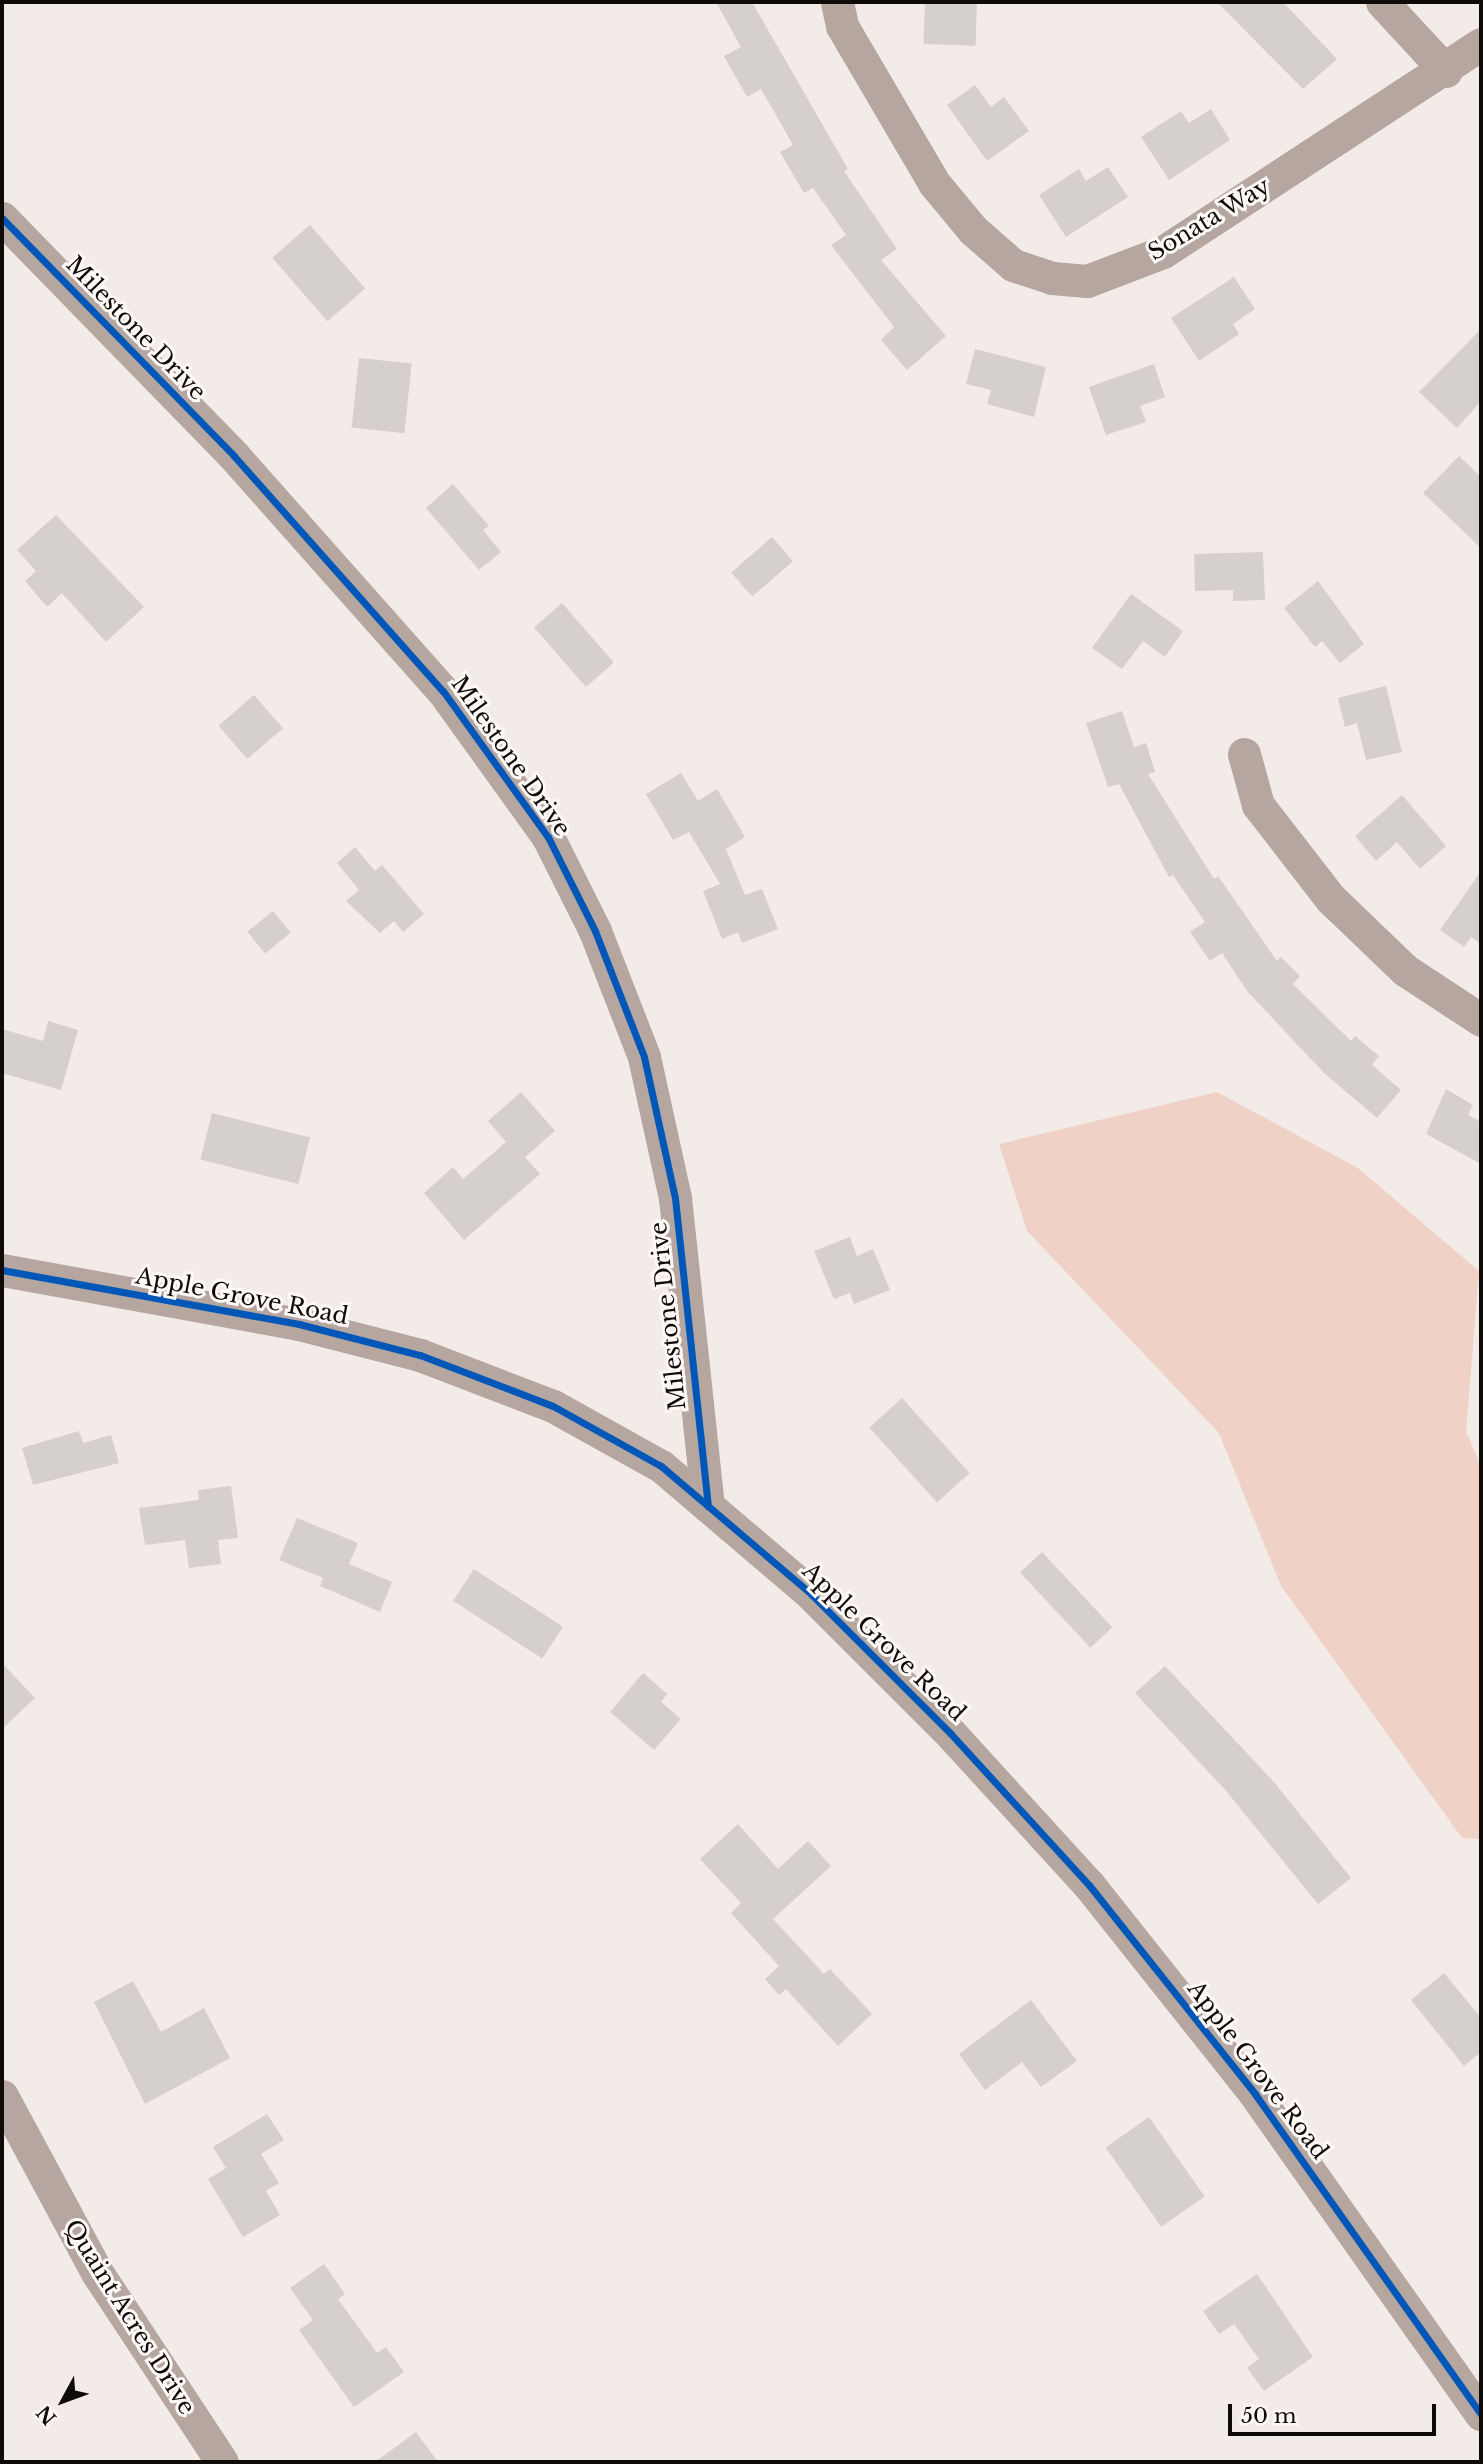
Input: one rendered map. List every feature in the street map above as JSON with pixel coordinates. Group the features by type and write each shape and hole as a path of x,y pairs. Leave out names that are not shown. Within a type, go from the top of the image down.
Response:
{"street":[{"name":"Sonata Way","path":"837,2 842,26 934,183 973,230 1013,265 1052,278 1087,281 1163,252 1446,71 1481,44"},
{"path":"1382,2 1446,71"},
{"name":"Milestone Drive","path":"2,218 234,456 443,691 548,837 595,931 644,1057 675,1198 708,1506"},
{"path":"1244,754 1258,805 1331,898 1405,970 1481,1020"},
{"name":"Apple Grove Road","path":"2,1270 299,1324 419,1355 553,1406 661,1466 856,1640 1088,1885 1255,2094 1481,2414"},
{"name":"Quaint Acres Drive","path":"2,2096 98,2274 222,2462"}],"shaded area":[{"path":"1217,1092 1358,1168 1479,1271 1466,1432 1481,1466 1481,1839 1462,1838 1281,1586 1219,1433 1027,1231 999,1144"}],"building":[{"path":"716,2 752,2 848,169 844,171 897,249 881,260 946,336 907,370 881,340 894,327 831,245 846,235 813,188 804,193 780,152 793,145 761,89 747,97 724,56 741,47"},
{"path":"925,2 977,4 976,46 924,44"},
{"path":"1217,2 1283,2 1337,59 1303,89"},
{"path":"975,85 991,107 1004,97 1029,131 987,161 947,105"},
{"path":"1211,109 1230,140 1169,180 1141,137 1181,111 1189,123"},
{"path":"1108,167 1128,197 1066,237 1039,195 1079,169 1086,181"},
{"path":"310,225 365,288 327,321 272,258"},
{"path":"1234,277 1255,309 1233,324 1239,334 1199,361 1171,318"},
{"path":"1481,329 1481,401 1457,428 1419,392"},
{"path":"975,349 1046,367 1034,417 987,404 991,390 966,384"},
{"path":"359,358 412,364 404,433 352,428"},
{"path":"1154,364 1165,397 1140,406 1146,422 1106,435 1089,387"},
{"path":"1459,456 1481,477 1481,548 1423,493"},
{"path":"453,484 489,526 483,530 501,552 479,570 426,508"},
{"path":"56,515 144,607 106,642 62,593 47,607 25,581 36,571 17,550"},
{"path":"772,537 793,561 752,597 731,572"},
{"path":"1263,552 1265,600 1233,601 1233,590 1195,591 1194,554"},
{"path":"1318,581 1364,644 1340,663 1322,641 1315,647 1284,608"},
{"path":"1131,594 1183,631 1165,657 1143,641 1122,669 1092,648"},
{"path":"562,603 614,663 586,687 534,627"},
{"path":"1386,686 1402,752 1366,760 1357,723 1345,727 1338,698"},
{"path":"254,695 283,728 247,759 219,726"},
{"path":"1122,711 1134,747 1146,743 1155,772 1148,774 1214,879 1218,876 1277,961 1281,957 1300,976 1293,984 1351,1041 1355,1036 1379,1056 1372,1065 1401,1090 1377,1118 1324,1073 1247,991 1222,953 1210,961 1190,932 1205,922 1173,875 1169,877 1119,784 1108,787 1086,723"},
{"path":"681,773 698,801 717,789 745,837 726,849 745,895 762,889 778,929 742,943 738,932 722,939 703,891 720,884 689,832 673,840 646,794"},
{"path":"1402,795 1446,846 1420,869 1397,842 1376,861 1355,836"},
{"path":"355,847 375,871 382,865 424,914 403,932 394,921 380,933 346,901 359,890 337,863"},
{"path":"1481,871 1481,944 1471,937 1464,947 1440,930"},
{"path":"273,911 291,933 265,954 247,932"},
{"path":"48,1021 78,1030 61,1090 2,1073 2,1029 43,1041"},
{"path":"1446,1089 1473,1105 1468,1115 1481,1122 1481,1164 1426,1134"},
{"path":"521,1092 555,1131 525,1157 540,1174 464,1240 424,1193 453,1167 463,1179 506,1142 488,1121"},
{"path":"212,1113 310,1137 298,1184 200,1160"},
{"path":"850,1237 857,1256 873,1249 890,1290 854,1304 850,1293 834,1299 814,1251"},
{"path":"902,1398 970,1473 937,1502 869,1427"},
{"path":"79,1431 83,1443 111,1435 119,1463 33,1485 22,1448"},
{"path":"231,1486 238,1538 218,1540 221,1564 189,1568 185,1540 145,1545 139,1508 199,1500 198,1490"},
{"path":"297,1518 358,1543 349,1564 392,1582 380,1612 320,1586 323,1578 279,1560"},
{"path":"1042,1552 1112,1627 1090,1648 1020,1572"},
{"path":"474,1569 563,1627 542,1659 453,1601"},
{"path":"2,1663 35,1698 2,1729"},
{"path":"1165,1666 1274,1782 1351,1878 1318,1904 1227,1792 1135,1693"},
{"path":"643,1673 667,1694 661,1702 681,1719 654,1750 610,1712"},
{"path":"738,1824 778,1869 808,1841 831,1866 773,1919 824,1974 830,1969 872,2014 838,2046 786,1989 779,1995 765,1979 779,1966 731,1913 741,1903 700,1859"},
{"path":"1444,1973 1481,2018 1481,2052 1464,2066 1411,2000"},
{"path":"133,1981 161,2032 204,2008 230,2058 145,2104 94,2002"},
{"path":"1031,2000 1077,2061 1041,2087 1022,2062 985,2090 959,2054"},
{"path":"267,2114 284,2140 261,2154 279,2183 266,2191 280,2215 243,2237 208,2179 226,2168 213,2147"},
{"path":"1149,2117 1205,2196 1161,2227 1106,2147"},
{"path":"324,2264 345,2294 338,2299 377,2353 386,2347 404,2372 354,2407 299,2330 313,2320 290,2288"},
{"path":"1257,2274 1313,2357 1264,2391 1247,2368 1259,2359 1234,2324 1219,2334 1203,2311"},
{"path":"416,2432 438,2462 375,2462"}],"cycle path":[{"path":"2,218 234,456 443,691 548,837 595,931 644,1057 675,1198 708,1506"},
{"path":"2,1270 299,1324 420,1355 553,1406 661,1466 808,1591 951,1734 1089,1885 1255,2094 1481,2414"}]}
